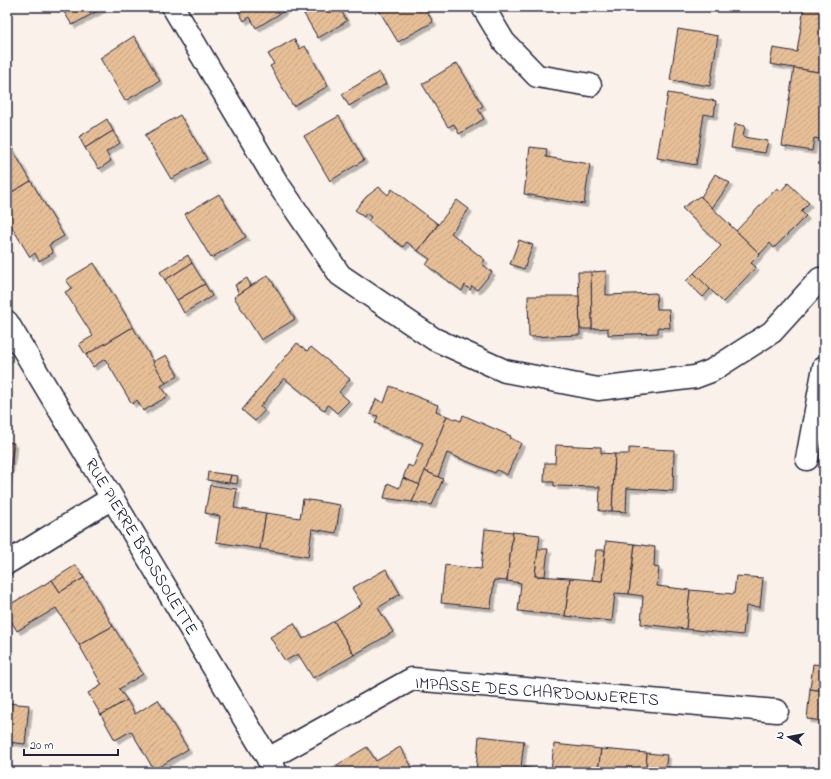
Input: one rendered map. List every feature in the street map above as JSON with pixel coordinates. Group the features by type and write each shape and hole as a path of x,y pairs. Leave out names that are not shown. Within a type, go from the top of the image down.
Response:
{"street":[{"path":"173,7 276,181 340,274 434,339 505,371 598,389 695,377 711,371 772,332 823,278"},
{"path":"483,7 504,42 537,76 590,85"},
{"name":"RUE PIERRE BROSSOLETTE","path":"7,322 272,765"},
{"path":"808,459 824,367"},
{"path":"7,563 112,498"},
{"name":"IMPASSE DES CHARDONNERETS","path":"272,765 412,679 777,711"}],"building":[{"path":"61,7 105,7 72,25"},
{"path":"236,7 281,7 284,11 256,28 250,17 244,21"},
{"path":"300,7 316,7 304,14"},
{"path":"316,7 339,7 347,21 318,38 304,14"},
{"path":"377,7 424,7 433,22 398,42"},
{"path":"804,7 824,7 824,73 770,64 773,48 797,52"},
{"path":"678,29 718,36 710,86 670,80"},
{"path":"134,36 160,81 125,101 100,58"},
{"path":"294,39 300,49 305,46 328,86 293,106 270,66 274,64 268,54"},
{"path":"457,63 483,106 478,109 484,119 459,134 454,124 448,127 422,84"},
{"path":"794,68 824,73 824,140 814,138 812,151 782,146"},
{"path":"379,72 386,84 349,106 342,94"},
{"path":"668,93 716,101 714,116 704,114 696,165 657,158"},
{"path":"180,115 207,159 171,179 145,135"},
{"path":"339,116 364,160 330,181 304,136"},
{"path":"107,119 113,131 85,148 79,137"},
{"path":"735,124 745,126 743,137 768,141 765,153 731,148"},
{"path":"113,131 120,143 106,152 111,161 99,169 85,148"},
{"path":"7,140 31,181 7,195"},
{"path":"530,147 547,149 546,157 590,164 584,204 524,194"},
{"path":"715,174 730,183 712,208 701,197"},
{"path":"31,181 64,236 49,245 53,253 39,261 35,253 30,257 7,219 7,212 9,210 7,207 7,195"},
{"path":"788,183 809,203 801,211 806,216 774,248 770,243 760,254 736,231 777,188 781,191"},
{"path":"379,187 388,195 392,189 438,224 418,251 407,242 403,247 368,221 371,217 366,213 364,217 355,210 366,197"},
{"path":"219,194 246,237 211,258 185,214"},
{"path":"700,196 760,254 751,263 756,267 723,302 694,273 721,246 682,208"},
{"path":"457,200 469,209 451,233 485,260 482,264 492,272 477,290 472,286 470,290 465,285 462,291 426,265 430,259 418,251"},
{"path":"519,240 533,245 524,269 510,264"},
{"path":"188,255 192,263 165,280 160,272"},
{"path":"94,263 133,327 86,355 79,344 93,336 65,292 72,288 66,280"},
{"path":"192,263 205,284 177,300 165,280"},
{"path":"606,271 606,295 656,293 657,309 669,309 670,328 658,327 658,333 608,335 608,328 592,329 591,272"},
{"path":"578,272 591,272 592,329 580,329"},
{"path":"694,273 710,289 703,297 686,281"},
{"path":"268,275 295,319 261,340 234,297"},
{"path":"247,278 251,286 239,294 235,285"},
{"path":"205,284 212,296 184,313 177,300"},
{"path":"528,296 579,296 580,335 529,337"},
{"path":"133,327 166,383 161,386 168,396 143,411 137,400 132,404 105,359 93,367 86,355"},
{"path":"297,343 307,351 311,347 350,379 339,392 349,401 337,413 328,405 325,411 284,378 260,407 265,410 255,421 242,410"},
{"path":"166,355 178,375 166,383 153,362"},
{"path":"390,386 438,405 436,411 447,416 420,485 403,478 408,465 413,467 423,443 375,423 378,416 370,414 376,399 384,403"},
{"path":"463,415 511,436 510,438 521,443 507,475 497,470 495,473 447,453 438,477 425,471 447,416 461,421"},
{"path":"7,442 14,443 7,487"},
{"path":"556,445 601,447 601,453 615,454 612,511 599,511 600,487 554,486 554,482 544,482 545,463 555,463"},
{"path":"629,448 674,450 673,491 627,488 626,512 612,511 615,454 629,454"},
{"path":"425,471 443,479 432,505 412,502"},
{"path":"208,472 231,475 229,483 207,480"},
{"path":"231,475 238,476 237,484 229,483"},
{"path":"403,478 420,485 412,502 384,498 388,483 399,488"},
{"path":"210,485 237,489 234,508 266,513 260,549 216,542 220,516 205,513"},
{"path":"303,499 340,505 336,533 312,529 308,557 260,549 266,513 300,518"},
{"path":"485,529 513,532 507,581 494,580 491,608 441,603 445,565 481,569"},
{"path":"513,532 540,535 535,576 570,578 565,616 518,611 521,583 507,581"},
{"path":"606,541 635,544 629,594 615,593 612,621 565,616 570,578 602,581"},
{"path":"635,544 655,547 654,567 659,568 657,586 690,590 686,629 641,624 643,596 629,594"},
{"path":"538,549 548,549 545,576 535,576"},
{"path":"596,550 605,550 602,581 592,580"},
{"path":"76,565 84,578 60,592 52,580"},
{"path":"386,569 400,594 378,608 393,632 354,655 334,621 362,604 352,588"},
{"path":"736,576 763,578 760,607 746,606 743,635 686,629 690,590 734,594"},
{"path":"84,578 113,626 79,645 56,608 17,631 7,614 7,606 52,580 60,592"},
{"path":"334,621 354,655 313,678 298,654 285,661 270,637 294,623 303,639"},
{"path":"113,626 143,674 119,689 127,700 101,715 88,693 102,685 79,645"},
{"path":"813,664 824,665 824,691 810,689"},
{"path":"810,689 824,691 824,721 807,719"},
{"path":"127,700 135,714 158,700 188,749 154,770 131,731 115,740 101,715"},
{"path":"7,703 29,705 25,744 7,742"},
{"path":"479,736 524,741 521,767 537,769 537,772 476,772"},
{"path":"554,744 601,749 598,772 537,772 537,769 551,771"},
{"path":"367,747 376,761 400,747 415,772 334,772 332,768"},
{"path":"601,749 647,753 646,772 598,772"},
{"path":"647,753 667,755 665,772 646,772"}]}
